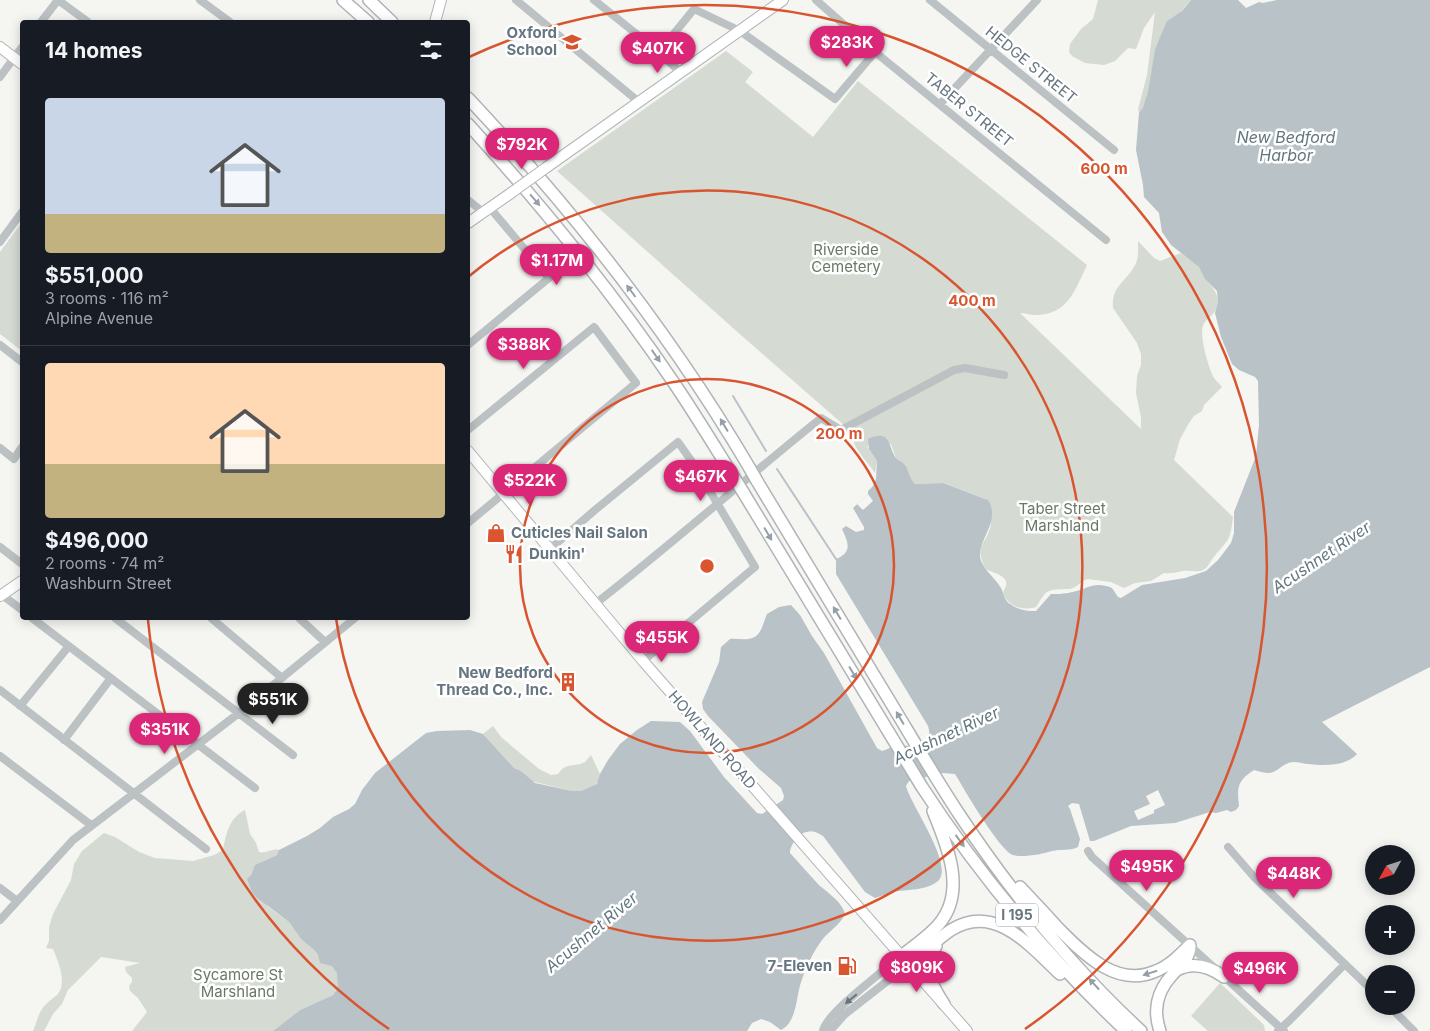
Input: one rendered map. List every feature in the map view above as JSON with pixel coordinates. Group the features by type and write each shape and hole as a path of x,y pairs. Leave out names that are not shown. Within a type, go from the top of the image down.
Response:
{"highway":[{"path":"343,0 366,20"},
{"path":"369,0 390,20"},
{"name":"I 195","path":"470,100 545,183 624,281 696,382 719,417 942,788 1001,874 1093,983 1142,1031"},
{"name":"I 195","path":"470,126 541,207 612,296 684,397 922,786 968,852 1010,906 1066,971 1126,1031"},
{"path":"905,960 942,920 949,905 952,888 951,864 947,847 922,786"},
{"path":"968,827 1031,899 1081,950 1100,964 1123,974 1144,975 1164,967 1190,946"},
{"path":"905,960 963,924 992,923 1009,929 1024,941 1126,1031"},
{"path":"944,1004 933,985 928,970 933,951 945,935"},
{"path":"1160,1031 1156,1016 1157,1001 1162,988 1188,957 1190,946"},
{"path":"1172,974 1183,967 1196,965 1214,970 1224,977"}],"main road":[{"path":"436,20 441,0"},
{"path":"470,222 783,0"},
{"path":"0,47 18,61"},
{"name":"HOWLAND ROAD","path":"470,453 643,661 967,1031"},
{"path":"1,595 20,581"}],"street":[{"path":"43,20 58,0 85,20"},
{"path":"200,0 227,20"},
{"path":"516,0 639,102"},
{"path":"594,0 659,52 681,73"},
{"name":"TABER STREET","path":"816,0 875,52 1106,240"},
{"name":"HEDGE STREET","path":"930,0 1114,150"},
{"path":"940,104 1037,0"},
{"path":"659,52 694,9 740,31 835,98 875,52"},
{"path":"0,76 18,61"},
{"path":"470,201 486,210 548,278 470,343"},
{"path":"0,242 20,215"},
{"path":"470,428 594,327 636,383 470,521"},
{"path":"0,345 20,360"},
{"path":"595,604 646,565 716,504 821,418 841,430 954,370 965,368 1004,374"},
{"path":"550,549 594,510 678,442 755,567 643,661"},
{"path":"0,448 14,458 20,450"},
{"path":"0,547 20,562"},
{"path":"1,595 20,609"},
{"path":"35,620 255,788"},
{"path":"119,620 293,755"},
{"path":"212,620 282,678"},
{"path":"300,620 325,642"},
{"path":"0,920 60,853 91,825 239,713 352,620"},
{"path":"20,706 69,646"},
{"path":"64,740 111,678"},
{"path":"0,690 206,849"},
{"path":"0,756 91,825"},
{"path":"1228,847 1250,873 1365,983"},
{"path":"1088,851 1281,1030 1345,964"},
{"path":"0,888 16,901"},
{"path":"823,1031 826,1023 837,1010 905,960"},
{"path":"830,1031 905,960"},
{"path":"1398,1015 1414,1031"}],"green space":[{"path":"1098,0 1191,0 1181,12 1166,24 1158,46 1148,93 1139,113 1138,109 1147,75 1155,12 1144,28 1136,49 1128,48 1115,61 1104,65 1085,63 1072,56 1069,52 1070,44 1081,29 1093,19"},
{"path":"726,51 753,72 745,82 813,137 858,81 1087,265 1074,292 1063,306 1046,314 1020,313 1141,429 1141,417 1136,393 1141,354 1137,343 1113,308 1114,294 1132,271 1138,253 1138,241 1154,258 1160,261 1181,253 1199,267 1215,291 1218,299 1215,311 1203,326 1202,337 1212,374 1222,387 1189,423 1180,439 1174,460 1233,517 1228,540 1206,568 1198,571 1164,573 1151,581 1135,583 1124,588 1111,582 1087,579 1072,588 1047,592 1036,607 1021,608 1013,605 1003,594 1006,586 1005,579 986,569 982,560 981,548 989,533 991,519 986,499 943,483 915,484 910,479 906,466 896,458 891,444 867,446 877,461 875,473 857,449 853,438 854,434 557,171"},
{"path":"20,225 20,349 0,334 0,252"},
{"path":"493,726 501,737 539,769 551,775 558,774 564,767 585,762 591,755 600,774 599,781 593,787 581,791 572,791 531,781 521,771 514,768 483,734"},
{"name":"Sycamore St Marshland","path":"245,810 250,834 259,852 279,850 277,855 261,862 255,867 251,875 268,907 289,922 301,939 318,955 340,970 338,988 333,995 300,1010 273,1031 132,1031 147,1012 138,998 130,991 129,986 132,978 126,972 125,967 140,963 101,957 68,990 62,1004 53,1014 44,1031 33,1031 42,1009 57,995 62,985 61,972 53,949 46,948 49,941 49,927 53,914 71,880 74,864 82,851 104,833 115,837 139,852 155,858 193,861 214,855 223,850 227,832 232,822 235,817"},
{"path":"1220,983 1264,1025 1265,1031 1208,1031 1191,1016"}],"water":[{"name":"New Bedford Harbor","path":"1191,0 1238,0 1246,8 1259,2 1277,0 1430,0 1430,667 1322,722 1357,754 1347,761 1335,764 1315,765 1290,762 1269,773 1254,770 1239,785 1239,806 1236,810 1231,812 1227,810 1216,813 1210,812 1175,823 1131,826 1094,841 1090,841 1079,804 1072,803 1068,806 1080,839 1078,847 1027,856 1013,855 1007,851 982,819 955,774 943,773 909,781 906,786 909,795 930,835 941,862 942,873 938,881 928,887 893,892 875,898 865,892 823,836 809,831 798,837 792,846 790,853 817,883 841,905 845,914 822,940 807,965 793,1015 781,1030 770,1022 761,1019 752,1023 747,1031 273,1031 300,1010 333,995 338,988 337,973 332,966 320,963 318,955 301,939 289,922 256,897 247,879 255,865 277,855 279,850 307,836 333,817 349,809 355,804 362,790 375,773 426,733 470,730 483,734 514,768 521,771 535,783 572,791 581,791 597,784 608,760 620,744 637,730 651,721 680,722 690,731 724,777 757,813 762,814 783,800 784,796 781,788 759,769 708,716 703,709 702,702 719,662 721,647 730,639 753,638 761,630 767,614 779,607 791,605 800,615 824,653 877,748 882,751 894,746 915,745 925,742 928,739 928,726 836,574 836,559 845,553 848,546 842,529 846,526 856,532 864,530 853,508 868,494 876,479 877,461 869,449 868,439 876,436 885,438 896,458 906,466 915,484 943,483 988,500 992,515 981,549 981,560 1001,588 1006,601 1020,609 1036,611 1051,594 1064,594 1100,585 1112,588 1118,597 1121,598 1142,585 1185,578 1206,571 1218,560 1231,543 1234,533 1234,512 1256,456 1259,425 1258,381 1255,377 1239,370 1232,364 1221,337 1215,313 1218,302 1217,291 1205,279 1199,267 1171,245 1162,232 1159,213 1144,197 1136,150 1139,113 1148,92 1155,50 1167,21 1182,11"}],"pier":[{"path":"868,494 873,501 863,510 857,504"},
{"path":"1158,790 1165,805 1154,810 1154,813 1138,820 1134,811 1150,804 1146,796"}],"waterway":[{"path":"733,396 766,451"},
{"path":"777,469 836,559"}],"place":[{"name":"Oxford School","path":"572,42"},
{"name":"Cuticles Nail Salon","path":"496,533"},
{"name":"Dunkin'","path":"514,554"},
{"name":"New Bedford Thread Co., Inc.","path":"568,682"},
{"name":"7-Eleven","path":"847,966"}],"park label":[{"name":"Riverside Cemetery","path":"846,258"},
{"name":"Taber Street Marshland","path":"1062,518"}],"water label":[{"name":"Acushnet River","path":"1321,557"},
{"name":"Acushnet River","path":"946,735"},
{"name":"Acushnet River","path":"591,932"}]}
